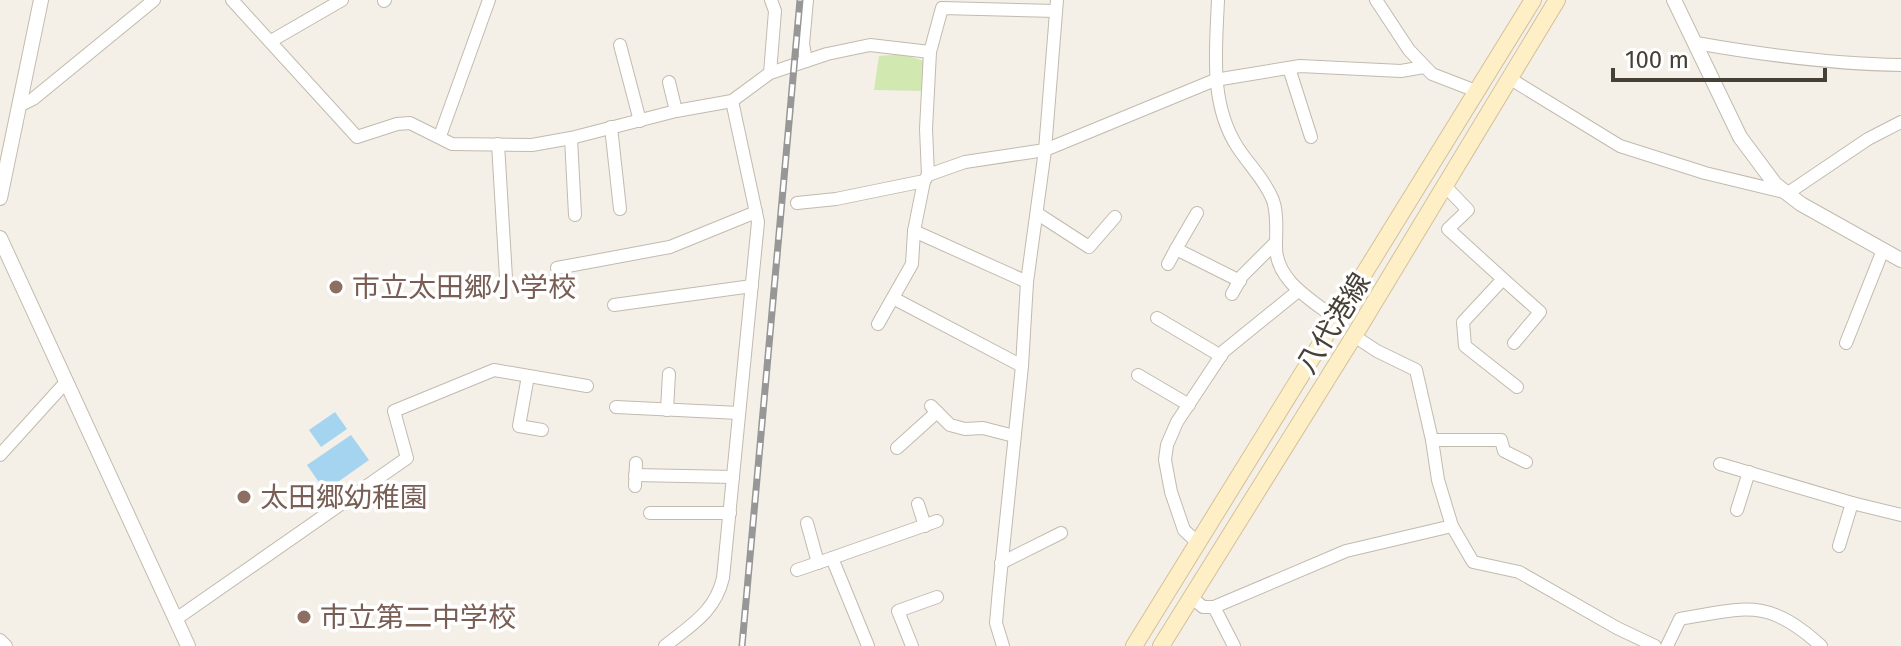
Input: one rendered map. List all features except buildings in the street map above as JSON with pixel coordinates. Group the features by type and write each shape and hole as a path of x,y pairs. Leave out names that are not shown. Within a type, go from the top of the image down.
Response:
{"main road":[{"name":"八代港線","path":"1134,646 1533,0"},
{"name":"八代港線","path":"1161,646 1354,336 1557,0"}],"street":[{"path":"0,195 41,0"},
{"path":"19,106 33,99 154,0"},
{"path":"232,0 357,137 410,123 452,144 532,145 732,101 770,73 827,54 870,45 930,52"},
{"path":"271,41 342,0"},
{"path":"440,136 489,0"},
{"path":"770,73 775,11 771,0"},
{"path":"806,61 803,44 807,0"},
{"path":"1218,0 1215,80 1225,124 1238,149 1259,173 1274,202 1276,255 1298,291 1336,319"},
{"path":"1376,0 1424,67 1432,74 1476,91"},
{"path":"1674,0 1740,137 1775,184 1801,204 1901,260"},
{"path":"878,324 912,264 914,231 926,178 930,52 943,4 1056,5 1045,150 1027,282 1022,366 996,623 1003,646"},
{"path":"1696,43 1770,56 1901,65"},
{"path":"620,45 640,121"},
{"path":"797,203 836,199 926,178 965,162 1045,150 1215,80 1300,66 1401,71 1424,67"},
{"path":"1289,68 1311,137"},
{"path":"1509,78 1620,146 1705,173 1788,193 1857,146 1901,122"},
{"path":"669,82 676,111"},
{"path":"667,645 712,607 719,595 730,513 758,222 732,101"},
{"path":"611,127 620,209"},
{"path":"571,138 575,215"},
{"path":"498,144 506,278"},
{"path":"1444,185 1468,210 1448,229 1540,312 1514,343"},
{"path":"557,268 670,247 756,212"},
{"path":"1168,264 1197,213"},
{"path":"1038,214 1089,247 1115,217"},
{"path":"914,231 1027,282"},
{"path":"0,238 188,646"},
{"path":"1232,294 1276,242"},
{"path":"1176,249 1240,281"},
{"path":"1846,343 1883,250"},
{"path":"1499,390 1512,383 1465,346 1463,322 1503,279"},
{"path":"622,308 752,286"},
{"path":"1198,543 1184,530 1171,492 1165,460 1167,445 1221,356 1256,323 1298,291"},
{"path":"893,298 1022,366"},
{"path":"1157,318 1221,356"},
{"path":"1354,336 1416,370 1438,480 1452,526 1473,562 1519,572 1655,646"},
{"path":"176,619 407,458 394,411 494,370 587,386"},
{"path":"667,410 669,374"},
{"path":"1138,375 1189,405"},
{"path":"528,376 519,426 542,430"},
{"path":"0,455 66,382"},
{"path":"624,403 667,410 739,413"},
{"path":"897,448 934,409 950,425 965,429 983,428 1014,436"},
{"path":"1432,440 1501,440 1504,451 1526,462"},
{"path":"1720,464 1749,472 1776,487 1901,515"},
{"path":"635,475 688,471 733,477"},
{"path":"1737,510 1749,472"},
{"path":"1839,546 1852,503"},
{"path":"797,570 931,524 918,504"},
{"path":"650,513 730,513"},
{"path":"807,523 818,563"},
{"path":"1191,597 1203,607 1214,607 1346,551 1452,526"},
{"path":"1001,563 1061,533"},
{"path":"832,558 868,646"},
{"path":"912,646 898,611 937,597"},
{"path":"1214,607 1234,646"},
{"path":"1667,646 1680,619 1754,609 1782,616 1821,646"},
{"path":"0,640 6,646"}],"green space":[{"path":"902,54 924,61 922,91 874,90 879,56"}],"water":[{"path":"335,412 347,429 321,447 309,430"},
{"path":"351,435 369,460 325,491 307,465"}],"railway":[{"path":"742,646 800,0"}],"place":[{"name":"市立太田郷小学校","path":"336,287"},
{"name":"太田郷幼稚園","path":"244,497"},
{"name":"市立第二中学校","path":"304,617"}]}
